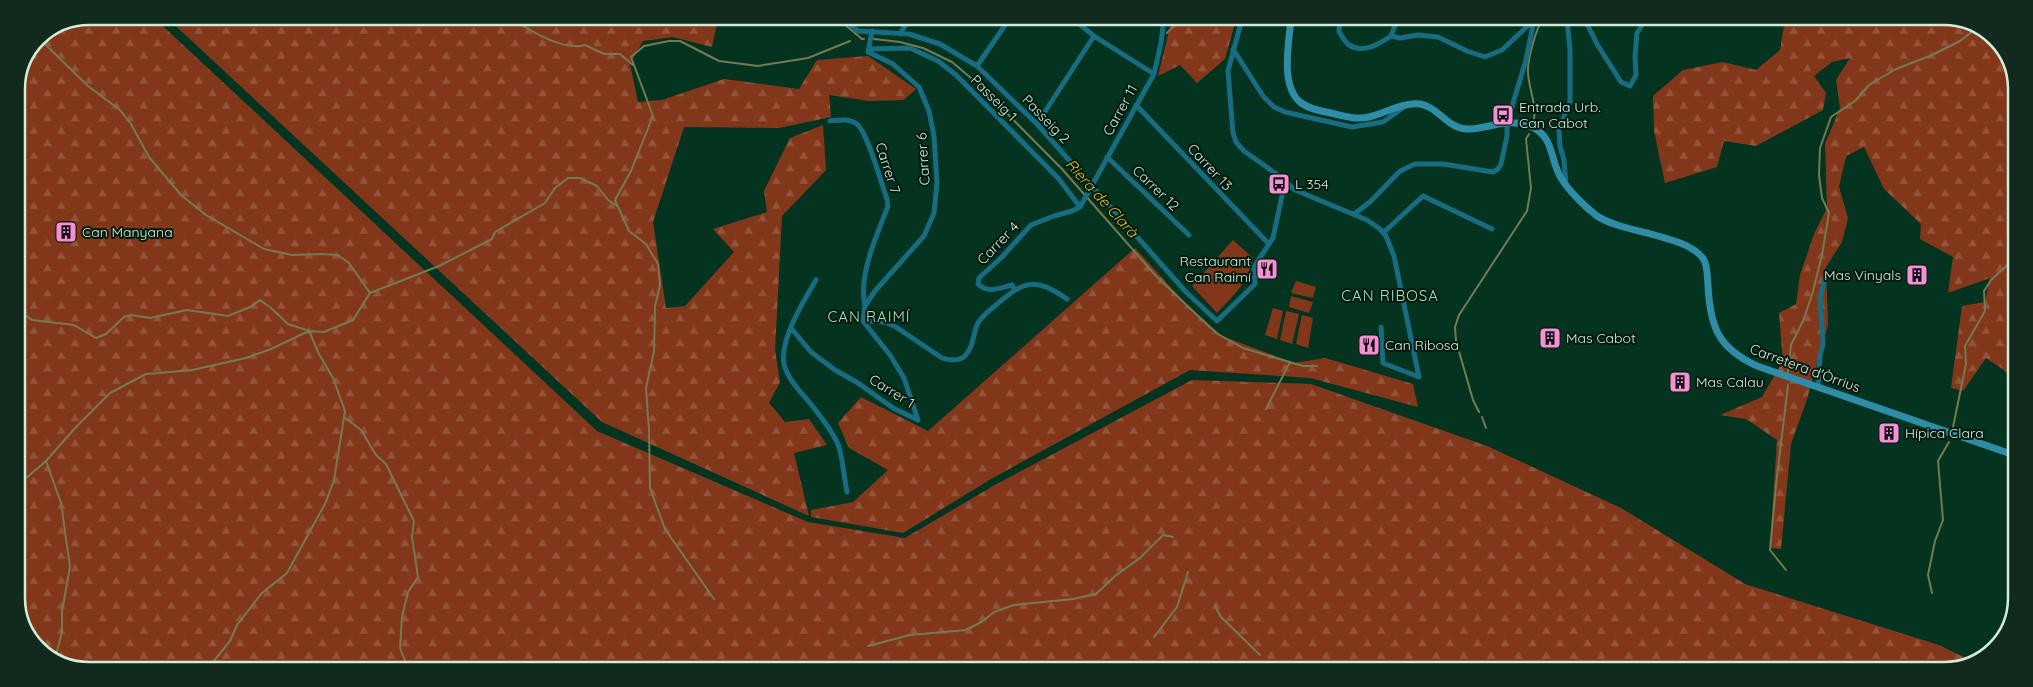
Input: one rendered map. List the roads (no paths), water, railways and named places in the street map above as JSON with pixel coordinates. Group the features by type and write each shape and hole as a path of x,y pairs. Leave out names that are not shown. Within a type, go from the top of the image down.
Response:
{"street":[{"name":"Passeig 2","path":"850,25 858,31 900,34 940,44 977,66 1037,124 1186,292 1218,321 1255,284 1254,267 1268,243"},
{"path":"900,34 906,25"},
{"path":"977,66 1005,25"},
{"path":"1081,25 1094,36 1154,74"},
{"name":"Carrer 11","path":"1080,207 1154,74 1162,42 1163,25"},
{"path":"1240,25 1228,71 1233,133 1236,142 1244,151 1275,172 1295,190 1367,220 1383,233 1391,245 1394,256 1419,377 1383,362 1381,328"},
{"name":"Carretera d'Òrrius","path":"1291,25 1287,78 1292,92 1301,103 1325,112 1358,118 1367,118 1404,106 1420,104 1462,129 1507,123 1526,125 1539,131 1551,146 1557,170 1566,185 1599,217 1674,242 1697,252 1705,262 1708,271 1710,304 1718,335 1728,349 1736,356 1757,366 2008,452"},
{"path":"1340,25 1339,32 1349,45 1365,49 1391,36 1395,25"},
{"path":"1391,36 1400,38 1418,35 1438,37 1466,51 1485,56 1502,50 1530,25"},
{"path":"1354,214 1370,202 1400,171 1415,164 1443,164 1493,172 1498,169 1501,164 1507,136 1507,123 1526,60 1534,25"},
{"path":"1566,185 1564,160 1560,146 1560,129 1570,102 1570,50 1568,25"},
{"path":"1588,25 1597,44 1621,82 1630,86 1636,75 1637,33 1642,25"},
{"path":"869,49 872,31"},
{"path":"1037,124 1094,36"},
{"name":"Passeig 1","path":"869,49 910,48 938,61 956,75 1060,179 1080,207"},
{"name":"Carrer 6","path":"863,321 865,306 875,292 924,236 934,213 938,182 934,136 929,111 919,87 893,64 868,52 869,49"},
{"path":"1233,49 1263,96 1274,107 1285,112 1352,126 1383,122 1404,106"},
{"name":"Carrer 13","path":"1136,105 1268,243"},
{"name":"Carrer 7","path":"830,121 847,119 858,125 865,135 888,206 869,256 862,296 865,306"},
{"name":"Carrer 12","path":"1107,157 1189,235"},
{"path":"1268,243 1273,238 1285,182"},
{"path":"1383,233 1423,196 1492,229"},
{"name":"Carrer 4","path":"1015,290 1012,285 984,290 978,284 979,278 1002,257 1031,225 1080,207"},
{"path":"1818,387 1820,356 1824,344 1820,297 1825,278"},
{"path":"816,280 791,328 785,346 784,364 794,383 828,426 839,447 846,492"},
{"path":"863,321 885,322 896,327 942,358 950,360 963,358 970,350 978,323 983,316 1015,290 1029,284 1040,284 1053,289 1067,299"},
{"name":"Carrer 1","path":"791,328 811,352 835,370 858,383 893,408 918,420 904,378 890,355 863,321"}],"waterway":[{"path":"522,25 556,42 576,46 585,45 604,54 620,54 633,65"},
{"name":"Riera de Clarà","path":"845,25 864,39"},
{"path":"1167,33 1175,25"},
{"path":"1533,123 1533,98 1528,68 1530,53 1539,25"},
{"path":"1788,372 1791,345 1803,321 1812,295 1822,255 1829,213 1822,198 1819,175 1820,148 1831,117 1855,101 1869,85 1877,80 1896,69 1932,55 1960,41 1972,32"},
{"name":"Riera de Clarà","path":"874,39 900,42 923,48 952,62 978,84 1062,169 1156,276 1216,333 1243,348 1303,366 1317,366"},
{"path":"714,599 665,529 650,488 646,388 654,351 655,306 660,285 658,264 646,244 629,231 615,200 631,171 653,116 631,57 644,46 669,41 680,41 719,61 758,66 808,58 850,41"},
{"path":"45,43 88,86 120,110 131,124 149,157 181,195 206,215 264,249 292,255 338,255 349,263 370,293 439,266 492,239 495,232 545,203 555,188 568,178 580,178 597,186 608,200 617,206"},
{"path":"1479,412 1473,400 1456,341 1455,327 1459,315 1527,211 1531,188 1526,139 1529,134"},
{"path":"1953,427 1966,364 1965,346 1985,311 1984,291 1991,280 2008,264"},
{"path":"25,479 46,461 110,393 146,374 192,370 246,358 271,349 309,331 324,332 353,320 370,293"},
{"path":"25,315 32,320 74,325 96,338 106,334 124,317 131,315 150,318 187,310 228,316 250,307 260,300 288,324 309,331 319,354 333,378 345,411 334,480 326,502 287,573 262,593 237,625 230,641 213,662"},
{"path":"1266,409 1290,362"},
{"path":"1786,570 1770,550 1788,385"},
{"path":"344,417 361,430 376,455 386,464 414,521 412,537 418,577 408,592 402,617 400,648 406,662"},
{"path":"1482,417 1486,428"},
{"path":"1932,593 1928,575 1935,541 1943,520 1938,461 1949,442"},
{"path":"46,461 61,503 70,567 62,611 62,632 57,653"},
{"path":"868,646 910,635 966,630 983,621 994,612 1014,605 1073,599 1096,594 1115,576 1140,558 1163,535 1173,537"},
{"path":"1154,637 1177,607 1188,572"},
{"path":"1215,606 1221,617 1260,655"}],"place":[{"name":"Entrada Urb. Can Cabot","path":"1503,115"},
{"name":"L 354","path":"1279,184"},
{"name":"Can Manyana","path":"66,232"},
{"name":"Restaurant Can Raimí","path":"1267,269"},
{"name":"Mas Vinyals","path":"1917,275"},
{"name":"Mas Cabot","path":"1550,338"},
{"name":"Can Ribosa","path":"1369,345"},
{"name":"Mas Calau","path":"1680,382"},
{"name":"Hípica Clara","path":"1889,433"}],"district":[{"name":"CAN RIBOSA","path":"1390,295"},
{"name":"CAN RAIMÍ","path":"869,316"}]}
